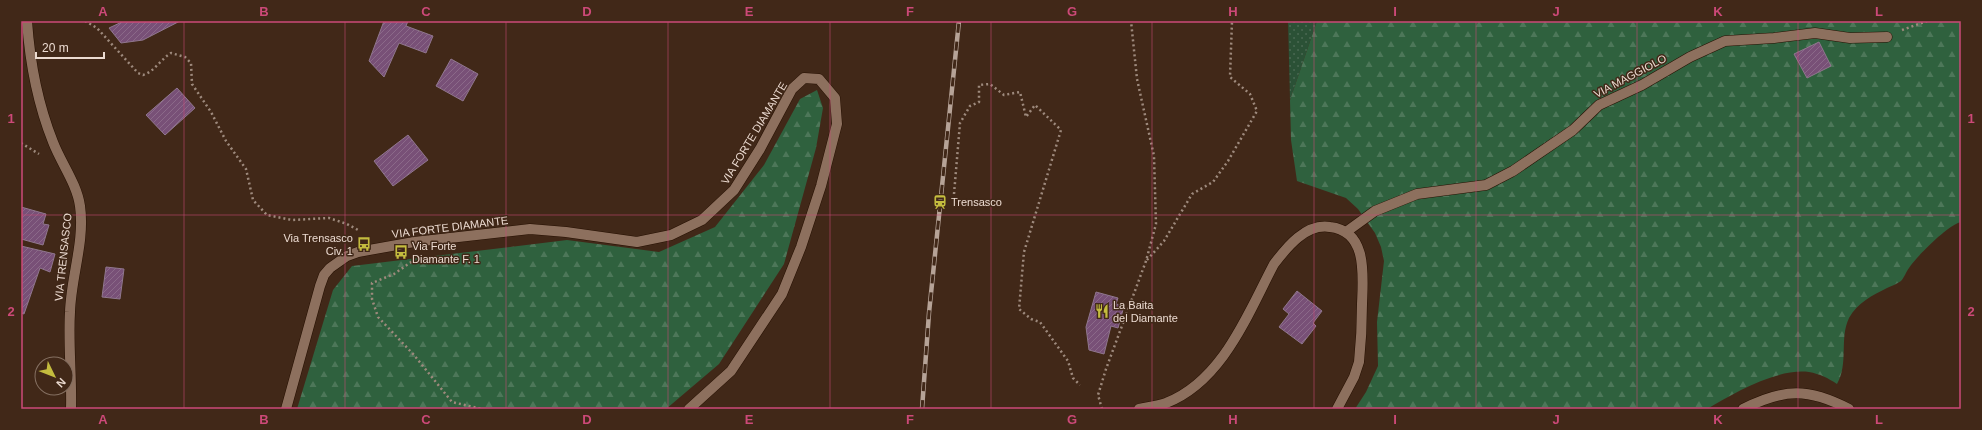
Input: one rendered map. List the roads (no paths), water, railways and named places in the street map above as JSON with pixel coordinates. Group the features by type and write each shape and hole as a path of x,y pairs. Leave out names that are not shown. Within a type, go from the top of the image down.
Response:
{"main road":[{"name":"VIA TRENSASCO","path":"27,21 29,54 36,93 53,143 76,191 80,205 81,222 70,312 71,409"},
{"name":"VIA MAGGIOLO","path":"1346,232 1375,212 1417,194 1486,185 1513,171 1573,130 1599,105 1642,85 1690,57 1725,40 1774,38 1815,33 1850,38 1887,37"},
{"name":"VIA FORTE DIAMANTE","path":"286,409 320,286 324,275 338,261 358,252 414,242 530,230 566,232 637,242 671,235 702,220 734,190 760,149 792,89 804,78 819,79 835,98 836,124 821,186 801,247 782,294 731,371 689,409"},
{"path":"1139,409 1166,403 1188,391 1206,375 1227,350 1274,264 1292,242 1310,230 1324,226 1337,228 1346,232 1355,241 1363,263 1361,344 1359,362 1354,377 1337,409"},
{"path":"1743,409 1770,398 1802,392 1818,395 1850,409"}],"railway":[{"path":"922,409 929,313 959,21"}],"place":[{"name":"Trensasco","path":"940,202"},
{"name":"Via Trensasco Civ. 1","path":"364,244"},
{"name":"Via Forte Diamante F. 1","path":"401,252"},
{"name":"La Baita del Diamante","path":"1102,311"}]}
